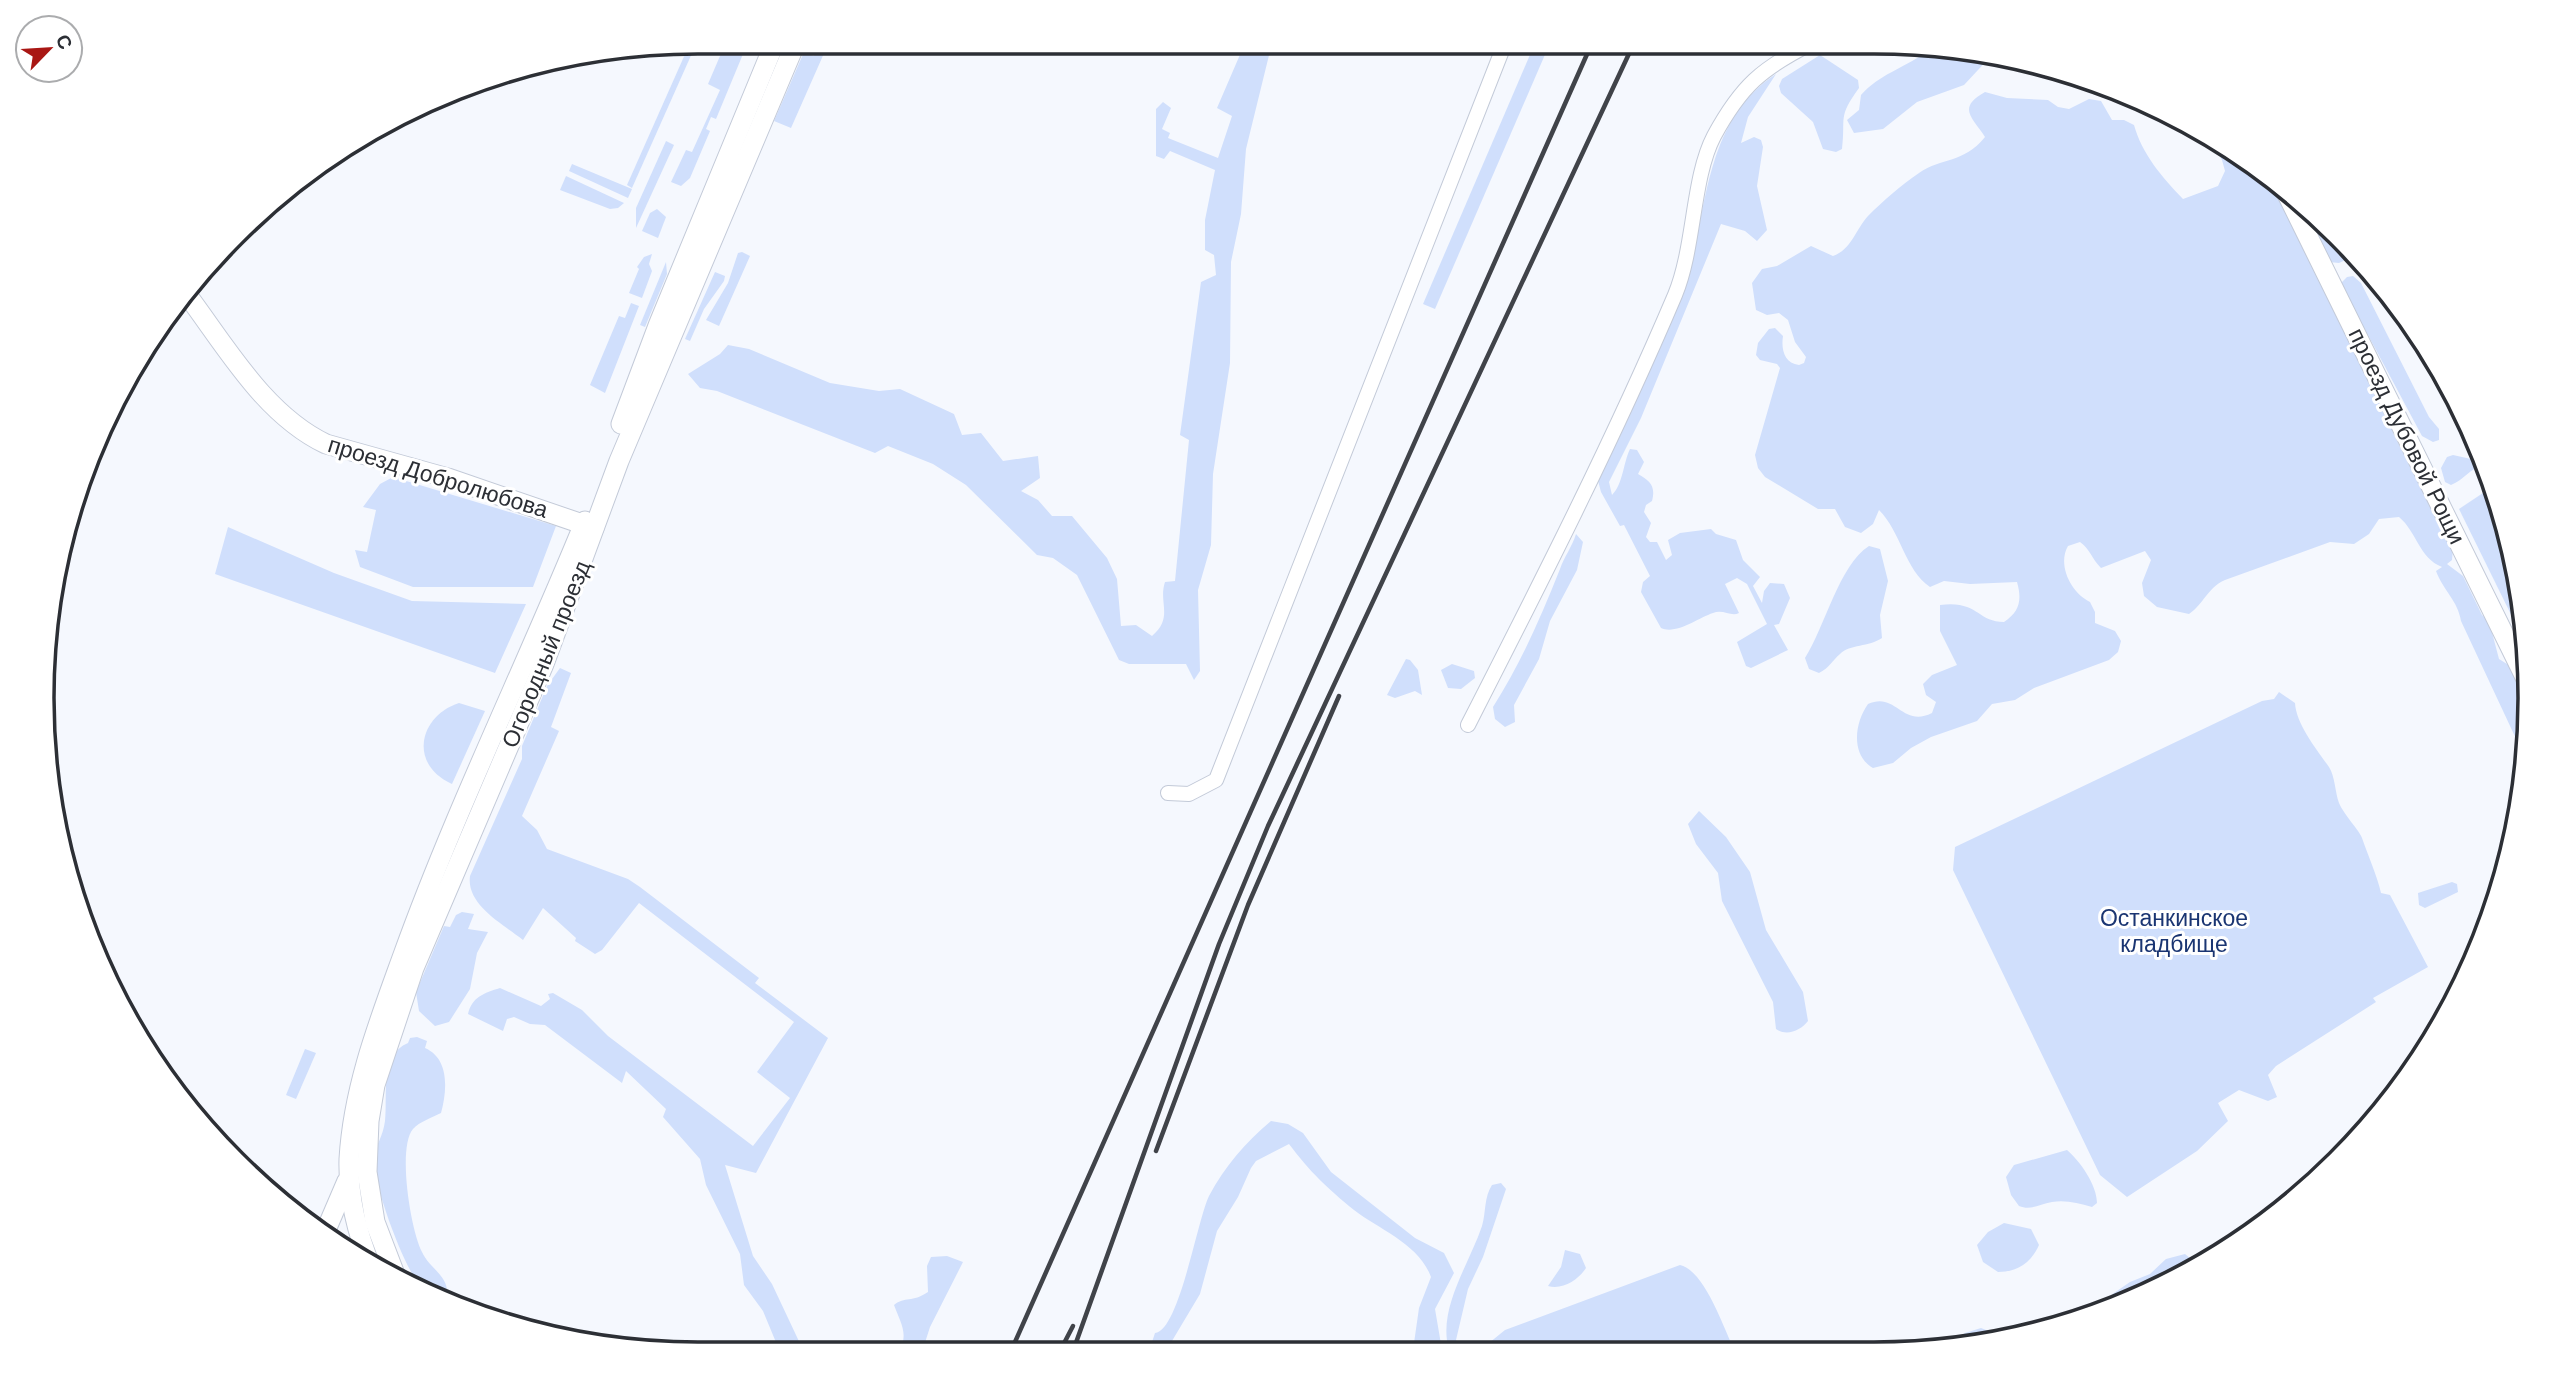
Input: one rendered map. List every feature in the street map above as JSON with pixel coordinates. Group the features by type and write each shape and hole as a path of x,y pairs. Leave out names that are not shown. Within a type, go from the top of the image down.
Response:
{"main road":[{"name":"Огородный проезд","path":"383,1259 367,1239 369,1121 375,1085 414,968 544,664 659,323 770,54"},
{"name":"Огородный проезд","path":"369,1251 349,1176 354,1119 361,1082 408,941 619,461 791,54"},
{"name":"проезд Дубовой Рощи","path":"2296,212 2516,659"},
{"name":"проезд Добролюбова","path":"192,301 271,404 307,435 326,444 448,478 590,526"},
{"path":"332,1227 369,1121"},
{"path":"343,1235 367,1239"}],"street":[{"path":"1168,793 1189,793 1216,780 1501,54"},
{"path":"1468,725 1578,503 1676,292 1688,251 1707,153 1714,137 1758,73 1792,54"}],"green space":[{"path":"692,54 632,188 627,185 685,55"},
{"path":"721,54 743,54 716,119 711,117 706,129 710,131 690,178 681,186 671,182 686,150 692,152 720,90 708,84"},
{"path":"803,54 824,54 791,128 774,121"},
{"path":"1240,54 1269,54 1246,149 1241,214 1231,262 1230,363 1213,474 1211,545 1198,590 1200,671 1194,680 1186,664 1129,664 1119,660 1077,575 1053,558 1037,555 966,485 933,464 888,446 875,453 717,391 700,388 688,374 720,354 728,345 749,349 830,383 879,391 900,389 954,414 962,435 981,433 1003,461 1038,456 1040,478 1021,491 1038,500 1052,516 1072,516 1107,558 1117,579 1121,626 1136,625 1152,636 1159,629 1164,616 1165,582 1175,581 1189,440 1180,435 1201,282 1216,275 1214,255 1205,250 1205,220 1215,170 1170,151 1164,159 1156,156 1156,109 1163,102 1171,108 1162,129 1170,133 1168,138 1218,158 1232,116 1217,108"},
{"path":"1530,54 1545,54 1435,309 1423,304"},
{"path":"1820,55 1858,80 1859,88 1845,112 1842,149 1836,152 1823,149 1813,122 1781,93 1779,86 1782,79"},
{"path":"1920,56 1983,64 1964,85 1917,102 1883,129 1854,133 1847,120 1859,110 1861,95 1884,77"},
{"path":"1776,74 1748,117 1741,143 1754,137 1761,140 1763,147 1757,186 1767,230 1757,241 1745,231 1721,224 1641,418 1609,482 1612,495 1630,449 1637,450 1644,462 1638,474 1649,482 1653,491 1652,501 1646,505 1644,512 1651,523 1646,537 1650,542 1657,542 1666,560 1672,555 1668,540 1680,533 1711,529 1716,534 1736,540 1743,560 1760,577 1753,586 1762,603 1764,591 1770,583 1784,584 1790,598 1779,624 1774,625 1788,650 1751,668 1746,666 1737,642 1767,624 1747,584 1737,578 1725,584 1739,613 1717,612 1680,628 1661,628 1641,592 1643,582 1650,576 1624,525 1620,526 1601,492 1597,477 1652,366 1681,298 1719,147 1733,119 1751,95"},
{"path":"1985,92 2007,98 2048,100 2058,107 2069,109 2089,99 2101,101 2112,120 2124,120 2134,125 2147,155 2183,199 2218,186 2225,171 2219,154 2278,197 2292,226 2332,292 2337,317 2365,360 2392,421 2393,433 2453,549 2452,560 2447,564 2463,576 2482,615 2489,621 2499,659 2515,669 2518,698 2516,739 2457,607 2436,571 2442,567 2428,558 2399,517 2379,519 2369,534 2354,544 2330,542 2225,580 2214,587 2189,614 2157,607 2144,596 2142,583 2151,560 2145,551 2101,568 2080,542 2068,546 2064,562 2068,578 2077,592 2090,602 2095,612 2095,623 2115,631 2121,641 2118,652 2109,660 2034,688 2015,700 1992,704 1977,721 1931,737 1911,748 1893,763 1873,768 1866,762 1861,755 1857,739 1860,721 1868,704 1886,702 1913,716 1932,713 1936,702 1926,695 1923,684 1932,675 1957,665 1940,631 1940,605 1953,604 1970,608 1988,619 2004,622 2016,609 2019,588 2017,582 1970,584 1944,581 1930,587 1915,571 1893,529 1879,510 1873,524 1861,533 1845,527 1835,509 1818,509 1765,477 1758,468 1755,455 1780,368 1777,364 1760,360 1756,355 1758,343 1769,329 1775,328 1783,336 1783,350 1790,361 1799,365 1804,363 1806,357 1795,342 1788,320 1779,313 1767,315 1756,310 1752,283 1762,269 1777,266 1811,246 1833,256 1839,253 1849,244 1868,216 1906,183 1928,168 1961,156 1977,146 1985,137 1970,113 1971,103"},
{"path":"666,141 674,145 636,228 636,208"},
{"path":"572,164 632,189 628,198 569,171"},
{"path":"566,176 624,203 618,208 610,209 560,190"},
{"path":"657,209 666,217 658,238 642,231 650,213"},
{"path":"2310,225 2345,260 2339,263 2329,262"},
{"path":"738,253 750,256 719,326 706,320 728,283"},
{"path":"652,254 649,264 652,271 642,298 629,293 639,269 637,267 644,257"},
{"path":"666,262 667,274 645,327 640,325"},
{"path":"715,272 725,276 724,281 704,309 690,341 685,339"},
{"path":"2353,276 2361,283 2429,417 2439,429 2439,440 2433,442 2422,436 2360,320 2337,287 2347,277"},
{"path":"631,303 639,306 605,393 590,385 619,316 625,318"},
{"path":"2453,455 2472,459 2475,469 2451,485 2445,482 2441,468 2447,457"},
{"path":"393,477 556,526 533,587 413,587 360,567 355,550 367,552 376,510 363,507 380,484"},
{"path":"2484,492 2496,531 2512,617 2459,509"},
{"path":"228,527 334,573 412,601 526,604 495,673 215,574"},
{"path":"1576,534 1583,542 1577,570 1550,621 1539,659 1514,705 1515,722 1505,727 1495,719 1493,707 1530,640"},
{"path":"1869,546 1880,549 1888,581 1880,615 1882,638 1844,651 1819,673 1809,669 1805,658 1841,582 1858,555"},
{"path":"1406,659 1418,670 1422,695 1415,691 1395,698 1387,695"},
{"path":"1452,664 1474,671 1475,678 1461,689 1448,688 1441,670"},
{"path":"560,668 571,673 551,727 559,731 522,816 537,830 547,849 628,879 640,887 759,978 755,983 828,1038 756,1173 725,1165 753,1256 772,1284 799,1342 776,1342 763,1311 744,1285 740,1254 706,1185 700,1159 663,1117 666,1109 626,1071 622,1083 545,1025 530,1024 514,1017 507,1019 503,1031 468,1014 472,1003 480,996 500,988 541,1006 550,999 548,994 553,993 582,1010 608,1036 753,1146 790,1098 757,1072 794,1022 639,903 602,950 595,954 575,941 576,938 543,908 523,940 488,913 474,896 470,876 522,759 522,746 547,686"},
{"name":"Останкинское кладбище","path":"2279,692 2295,703 2303,728 2331,771 2344,813 2361,835 2381,893 2390,895 2428,967 2373,998 2376,1002 2276,1066 2268,1075 2277,1097 2268,1101 2239,1090 2218,1103 2228,1121 2197,1151 2127,1197 2100,1175 1953,870 1955,847 2262,701 2274,699"},
{"path":"459,703 485,711 452,784 429,765 424,753 424,741 435,718 445,709"},
{"path":"1699,811 1726,837 1750,872 1766,930 1803,992 1808,1021 1798,1030 1785,1032 1776,1029 1773,1002 1722,901 1718,873 1696,844 1688,824"},
{"path":"2452,882 2457,884 2458,892 2425,908 2419,905 2418,893"},
{"path":"462,912 474,914 468,929 488,932 477,953 470,989 449,1022 435,1026 419,1011 416,992 444,926 450,927 456,915"},
{"path":"417,1037 427,1041 425,1048 439,1060 445,1076 441,1113 413,1129 408,1139 406,1171 410,1209 418,1241 425,1258 443,1278 447,1291 413,1275 390,1224 374,1167 374,1156 385,1121 389,1066 399,1049 408,1043 410,1038"},
{"path":"305,1049 316,1053 296,1099 286,1095"},
{"path":"1271,1121 1288,1124 1303,1133 1331,1172 1415,1238 1444,1253 1454,1273 1435,1309 1441,1342 1414,1342 1419,1308 1431,1277 1418,1255 1335,1194 1289,1144 1256,1161 1251,1168 1238,1197 1217,1231 1200,1294 1171,1342 1152,1342 1155,1333 1164,1328 1172,1314 1209,1196 1236,1156"},
{"path":"2067,1150 2087,1174 2097,1203 2092,1207 2062,1201 2031,1207 2019,1206 2011,1195 2006,1177 2014,1165"},
{"path":"1501,1183 1506,1189 1483,1257 1468,1289 1457,1342 1448,1342 1447,1319 1451,1303 1482,1226 1486,1200 1492,1185"},
{"path":"2004,1223 2031,1229 2039,1245 2023,1265 1998,1272 1983,1262 1977,1245 1988,1232"},
{"path":"1565,1250 1580,1254 1586,1268 1570,1283 1559,1287 1548,1286 1561,1267"},
{"path":"2185,1254 2191,1259 2107,1298 2130,1282 2150,1274 2166,1259"},
{"path":"947,1256 963,1262 925,1342 903,1342 904,1334 894,1305 928,1292 927,1266 931,1257"},
{"path":"1680,1265 1689,1269 1705,1288 1731,1342 1490,1342 1505,1330"},
{"path":"1981,1328 1988,1331 1962,1335"}],"railway":[{"path":"1015,1342 1587,54"},
{"path":"1076,1342 1219,944 1268,826 1629,54"},
{"path":"1156,1151 1248,905 1339,696"},
{"path":"1065,1342 1073,1326"}]}
